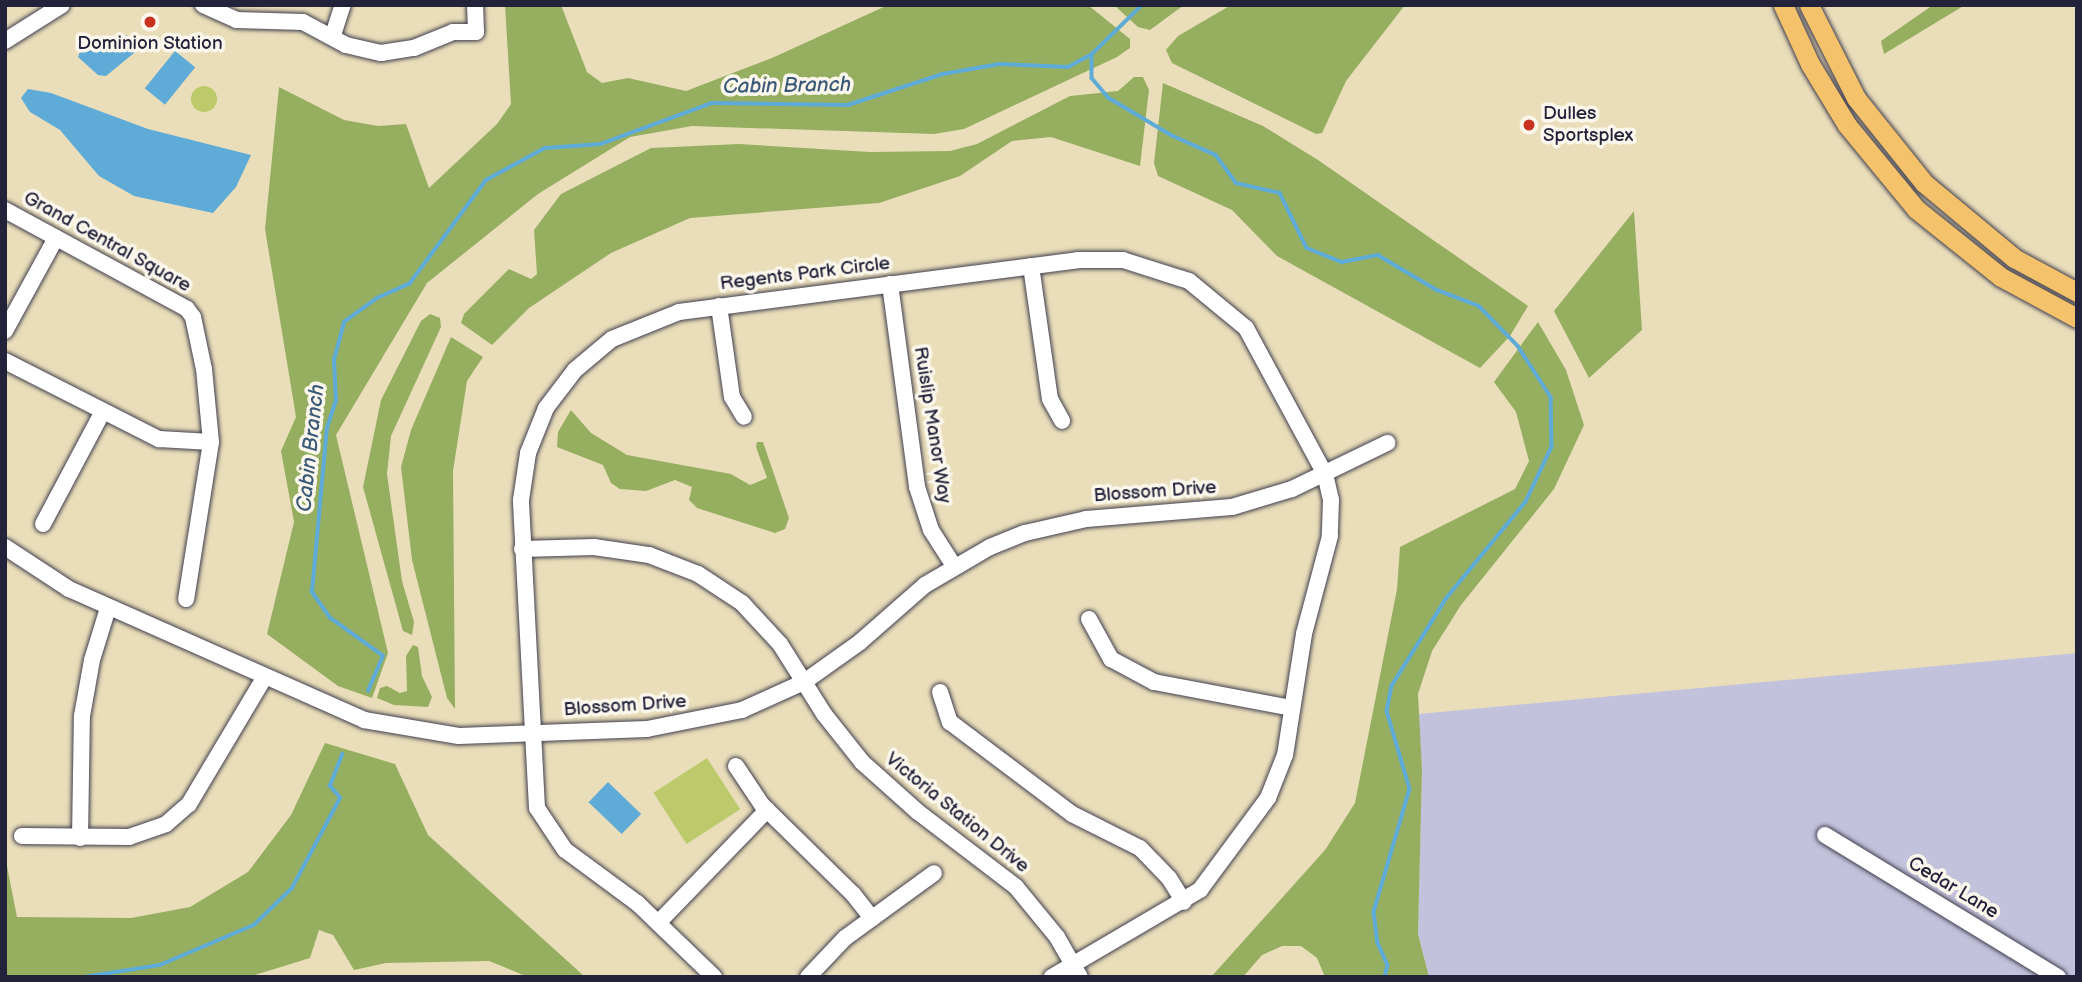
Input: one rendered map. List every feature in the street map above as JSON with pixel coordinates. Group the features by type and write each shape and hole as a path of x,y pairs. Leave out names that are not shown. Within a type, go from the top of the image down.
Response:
{"main road":[{"path":"1783,5 1834,106 1875,164 1916,209 2001,277 2077,318"},
{"path":"1809,5 1856,98 1924,183 2014,258 2077,292"}],"street":[{"path":"5,41 62,5"},
{"path":"202,5 236,20 289,19 333,34 346,45 381,53 414,48 453,32 476,32 475,5"},
{"path":"333,34 343,5"},
{"name":"Grand Central Square","path":"5,210 187,309 196,326 204,369 211,442 186,599"},
{"path":"5,331 56,238"},
{"name":"Regents Park Circle","path":"714,977 659,922 554,838 537,808 530,734 521,500 528,453 558,391 593,353 633,327 679,312 1031,266 1123,260 1168,271 1210,294 1246,328 1325,474 1331,500 1330,536 1304,634 1285,755 1268,798 1214,876 1184,902 1077,971 1052,977"},
{"path":"1031,266 1050,399 1062,421"},
{"name":"Ruislip Manor Way","path":"890,284 917,487 931,530 954,566"},
{"path":"719,306 732,397 744,417"},
{"path":"5,361 159,439 211,442"},
{"path":"43,524 103,411"},
{"name":"Blossom Drive","path":"5,547 50,578 108,608 331,708 395,728 459,736 679,725 742,710 804,682 954,566 990,547 1055,524 1232,507 1325,474 1387,443"},
{"name":"Victoria Station Drive","path":"523,549 622,550 698,574 762,622 862,762 918,812 968,846 1016,887 1077,971"},
{"path":"80,838 83,706 108,608"},
{"path":"1089,619 1097,640 1111,659 1154,682 1292,708"},
{"path":"22,836 80,838 139,835 174,818 189,804 264,678"},
{"path":"940,692 950,722 1072,814 1140,848 1169,878 1184,902"},
{"path":"736,766 767,810 872,918"},
{"path":"659,922 767,810"},
{"name":"Cedar Lane","path":"1825,835 2058,977"},
{"path":"808,977 872,918 934,873"}],"shaded area":[{"path":"2077,653 2077,977 1429,977 1418,934 1422,770 1418,714"}],"green space":[{"path":"505,5 561,5 587,72 602,83 628,78 686,91 772,58 888,5 1088,5 1130,39 1130,48 1117,57 964,129 934,134 692,126 630,137 538,194 427,283 336,435 388,653 372,698 338,686 267,634 294,522 281,451 296,417 265,229 279,87 344,120 378,126 406,124 429,188 497,124 511,104"},
{"path":"1114,5 1184,5 1150,30 1138,27"},
{"path":"1231,5 1405,5 1346,81 1322,133 1316,134 1172,63 1166,50 1178,36"},
{"path":"1933,5 1965,5 1884,54 1881,41"},
{"path":"1134,77 1143,77 1149,90 1140,166 1051,137 1012,141 960,176 879,203 690,218 611,253 529,308 492,345 461,323 464,314 509,269 531,279 537,274 534,230 561,194 651,148 739,144 870,152 950,151 977,144 1070,96 1118,91"},
{"path":"1163,83 1263,126 1318,160 1528,306 1510,336 1480,368 1277,256 1232,210 1158,176 1154,163"},
{"path":"204,86 213,90 217,99 213,108 204,112 195,108 191,99 195,90"},
{"path":"1634,211 1642,330 1589,378 1554,311"},
{"path":"430,314 440,318 441,327 391,436 387,474 402,581 414,622 412,635 403,631 363,487 381,400 421,321"},
{"path":"1538,322 1566,370 1584,425 1554,489 1461,605 1432,651 1418,694 1422,770 1418,934 1429,977 1325,977 1317,958 1301,946 1282,946 1262,955 1243,977 1211,977 1325,850 1355,803 1397,589 1400,547 1515,489 1529,461 1516,412 1494,382"},
{"path":"451,337 483,357 467,381 453,471 455,709 447,698 412,560 401,467 411,430"},
{"path":"571,410 591,433 627,455 731,474 750,485 767,478 756,447 757,442 763,442 789,518 785,529 775,533 697,508 689,500 692,487 675,480 646,491 620,489 611,483 603,465 557,447 558,432"},
{"path":"413,645 418,647 422,676 432,697 428,707 394,705 377,698 380,688 387,686 400,693 407,691 406,656"},
{"path":"325,743 395,764 428,835 585,977 528,977 489,961 386,963 354,970 333,935 319,930 310,958 248,977 5,977 5,856 17,917 131,918 190,907 248,872 291,815"},
{"path":"707,758 740,809 687,844 653,793"}],"water":[{"path":"127,35 137,46 134,53 106,76 98,75 78,57 84,41 106,44"},
{"path":"175,51 195,67 165,105 145,88"},
{"path":"28,89 51,93 148,129 251,155 236,187 213,213 134,196 99,176 60,130 30,112 21,98"},
{"path":"608,782 641,814 622,834 589,802"}],"waterway":[{"name":"Cabin Branch","path":"368,691 383,656 330,618 312,592 327,428 336,401 334,360 344,322 377,298 410,283 486,180 545,148 601,144 712,103 848,105 943,74 999,64 1068,67 1092,54 1142,5"},
{"path":"1092,55 1092,78 1109,98 1171,135 1216,155 1236,183 1280,193 1307,248 1342,262 1378,255 1437,290 1479,306 1518,346 1551,397 1552,447 1526,502 1447,598 1392,686 1387,711 1410,789 1374,912 1378,943 1388,965 1385,977"},
{"name":"Cabin Branch","path":"84,977 160,965 254,925 292,888 340,798 330,786 342,754"}],"place":[{"name":"Dominion Station","path":"150,22"},
{"name":"Dulles Sportsplex","path":"1529,125"}]}
